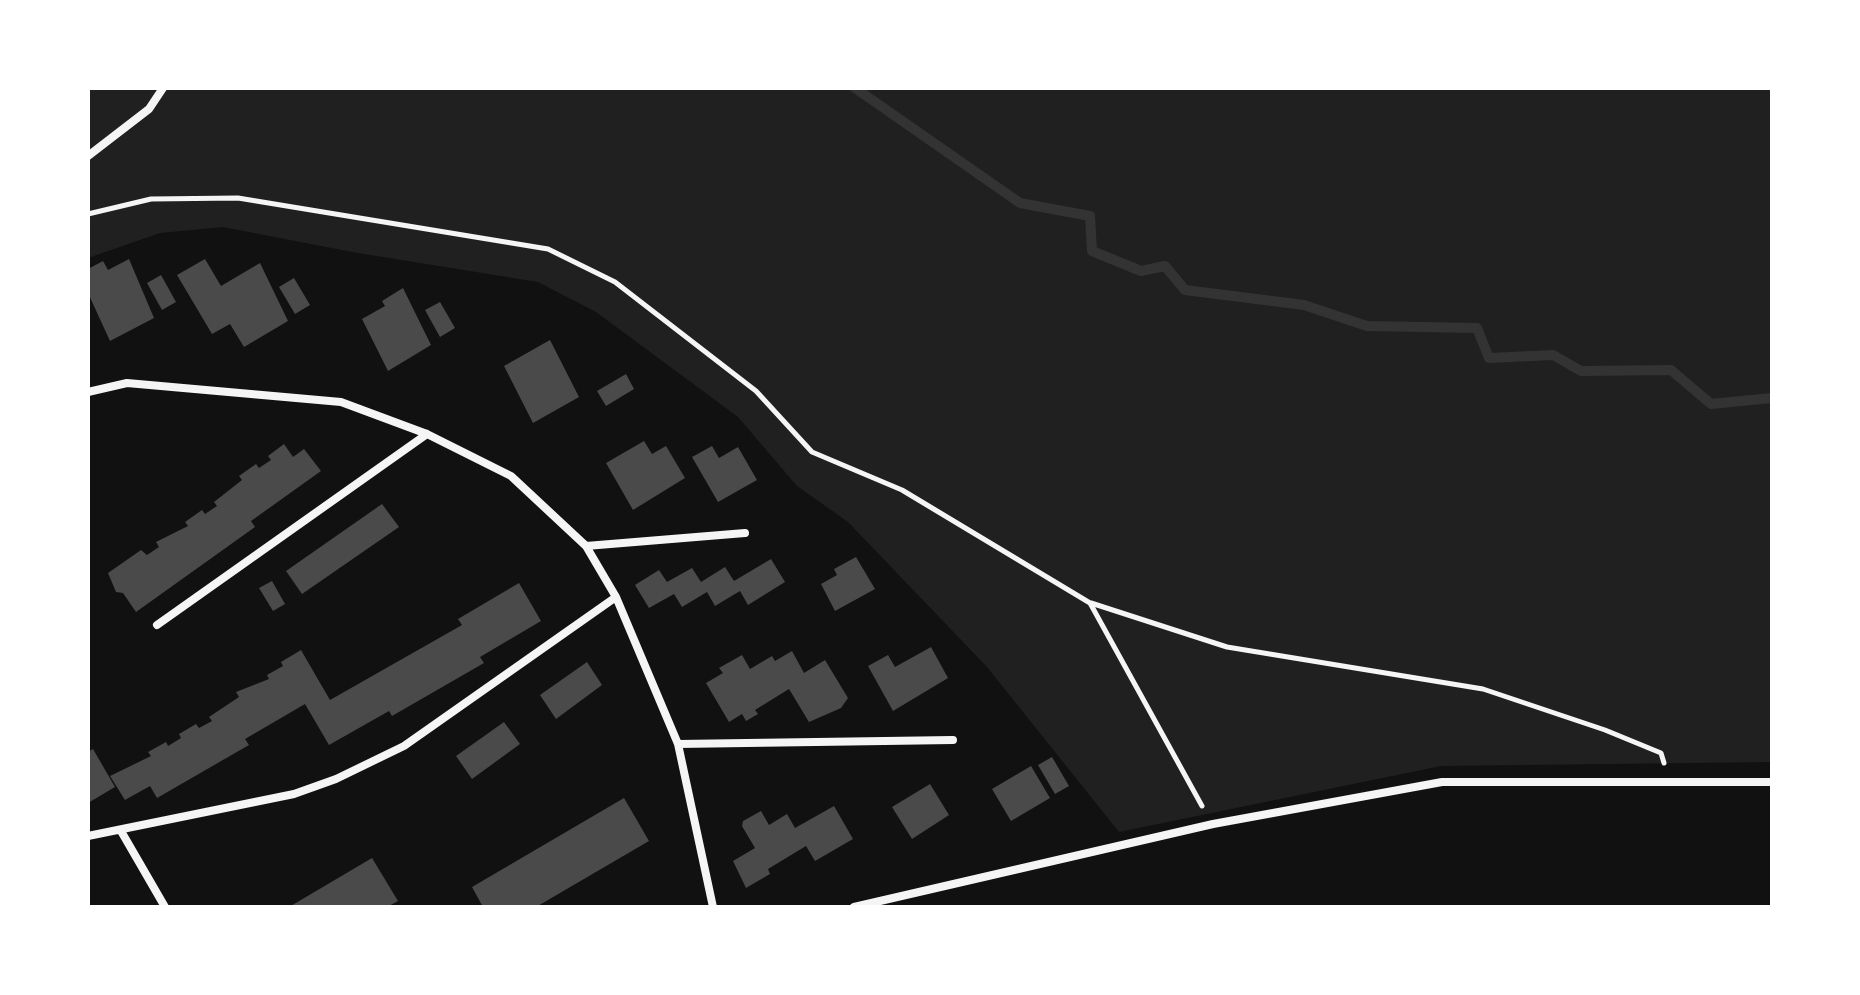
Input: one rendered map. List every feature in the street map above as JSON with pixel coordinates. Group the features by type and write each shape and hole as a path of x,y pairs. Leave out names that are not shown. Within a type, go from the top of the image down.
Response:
{"street":[{"path":"88,156 149,109 163,88"},
{"path":"88,392 127,383 341,402 427,434 511,476 586,546 616,597 678,744 713,907"},
{"path":"157,625 427,434"},
{"path":"586,546 745,533"},
{"path":"88,836 294,794 336,779 404,746 616,597"},
{"path":"678,744 953,740"},
{"path":"854,907 1213,824 1442,782 1772,782"},
{"path":"121,831 165,907"}],"path":[{"path":"88,214 151,199 238,198 548,249 615,282 756,391 812,452 902,490 1090,603 1227,647 1483,689 1605,730 1661,753 1672,782"},
{"path":"1090,603 1213,824"}],"shaded area":[{"path":"88,88 1772,88 1772,762 1441,766 1119,832 987,667 848,522 797,486 738,417 596,312 538,282 352,252 223,227 160,233 88,258"}],"building":[{"path":"129,259 154,318 110,341 88,293 88,269 103,261 108,270"},
{"path":"205,259 221,286 260,263 288,321 244,347 230,324 212,334 177,275"},
{"path":"161,275 176,302 162,310 147,283"},
{"path":"294,278 310,305 295,314 279,287"},
{"path":"403,288 431,345 388,371 362,319 385,306 382,301"},
{"path":"440,302 455,328 440,337 425,310"},
{"path":"550,340 579,397 533,423 504,366"},
{"path":"626,374 634,389 606,406 597,391"},
{"path":"644,441 652,454 666,446 685,478 633,510 606,463"},
{"path":"284,444 293,457 304,449 321,471 251,521 255,527 136,612 123,593 116,592 108,573 141,550 147,555 159,547 156,542 188,526 185,522 202,510 205,514 217,506 214,502 242,480 239,476 256,464 259,468 271,460 268,456"},
{"path":"712,446 719,458 738,447 757,480 718,502 692,457"},
{"path":"382,504 399,527 302,594 286,571"},
{"path":"856,557 875,589 835,611 821,584 837,575 834,569"},
{"path":"771,559 785,582 748,605 740,591 715,606 707,592 682,607 674,594 649,608 635,585 659,570 667,582 692,568 701,582 725,567 734,581"},
{"path":"272,581 285,604 273,611 259,588"},
{"path":"519,583 541,621 480,657 484,663 392,716 389,711 329,745 305,704 245,739 249,745 157,798 150,786 125,800 110,776 151,756 148,752 166,742 168,746 181,738 179,734 196,724 199,728 212,721 209,717 239,697 236,692 269,679 267,675 283,666 281,662 301,650 330,700 462,625 458,619"},
{"path":"931,647 948,678 893,711 868,666 888,655 895,667"},
{"path":"792,651 804,673 825,660 848,698 841,708 809,722 789,689 755,710 758,714 746,721 742,714 729,722 706,683 723,673 719,668 742,655 750,669 772,656 775,661"},
{"path":"587,662 602,685 556,719 540,695"},
{"path":"504,722 520,744 472,779 456,756"},
{"path":"93,749 115,787 88,803 88,752"},
{"path":"1052,757 1069,786 1055,794 1038,765"},
{"path":"1031,766 1050,798 1011,821 992,789"},
{"path":"930,784 949,815 912,839 892,807"},
{"path":"624,798 649,841 536,907 483,907 472,887"},
{"path":"834,806 853,839 815,861 806,846 768,869 770,874 746,888 733,861 755,848 742,826 743,821 761,811 769,825 787,814 795,828"},
{"path":"372,858 398,901 387,907 289,907"}],"waterway":[{"path":"855,88 1020,203 1090,216 1092,251 1141,271 1165,266 1185,290 1304,305 1367,326 1477,328 1489,358 1553,355 1581,371 1671,370 1711,404 1772,398"}]}
